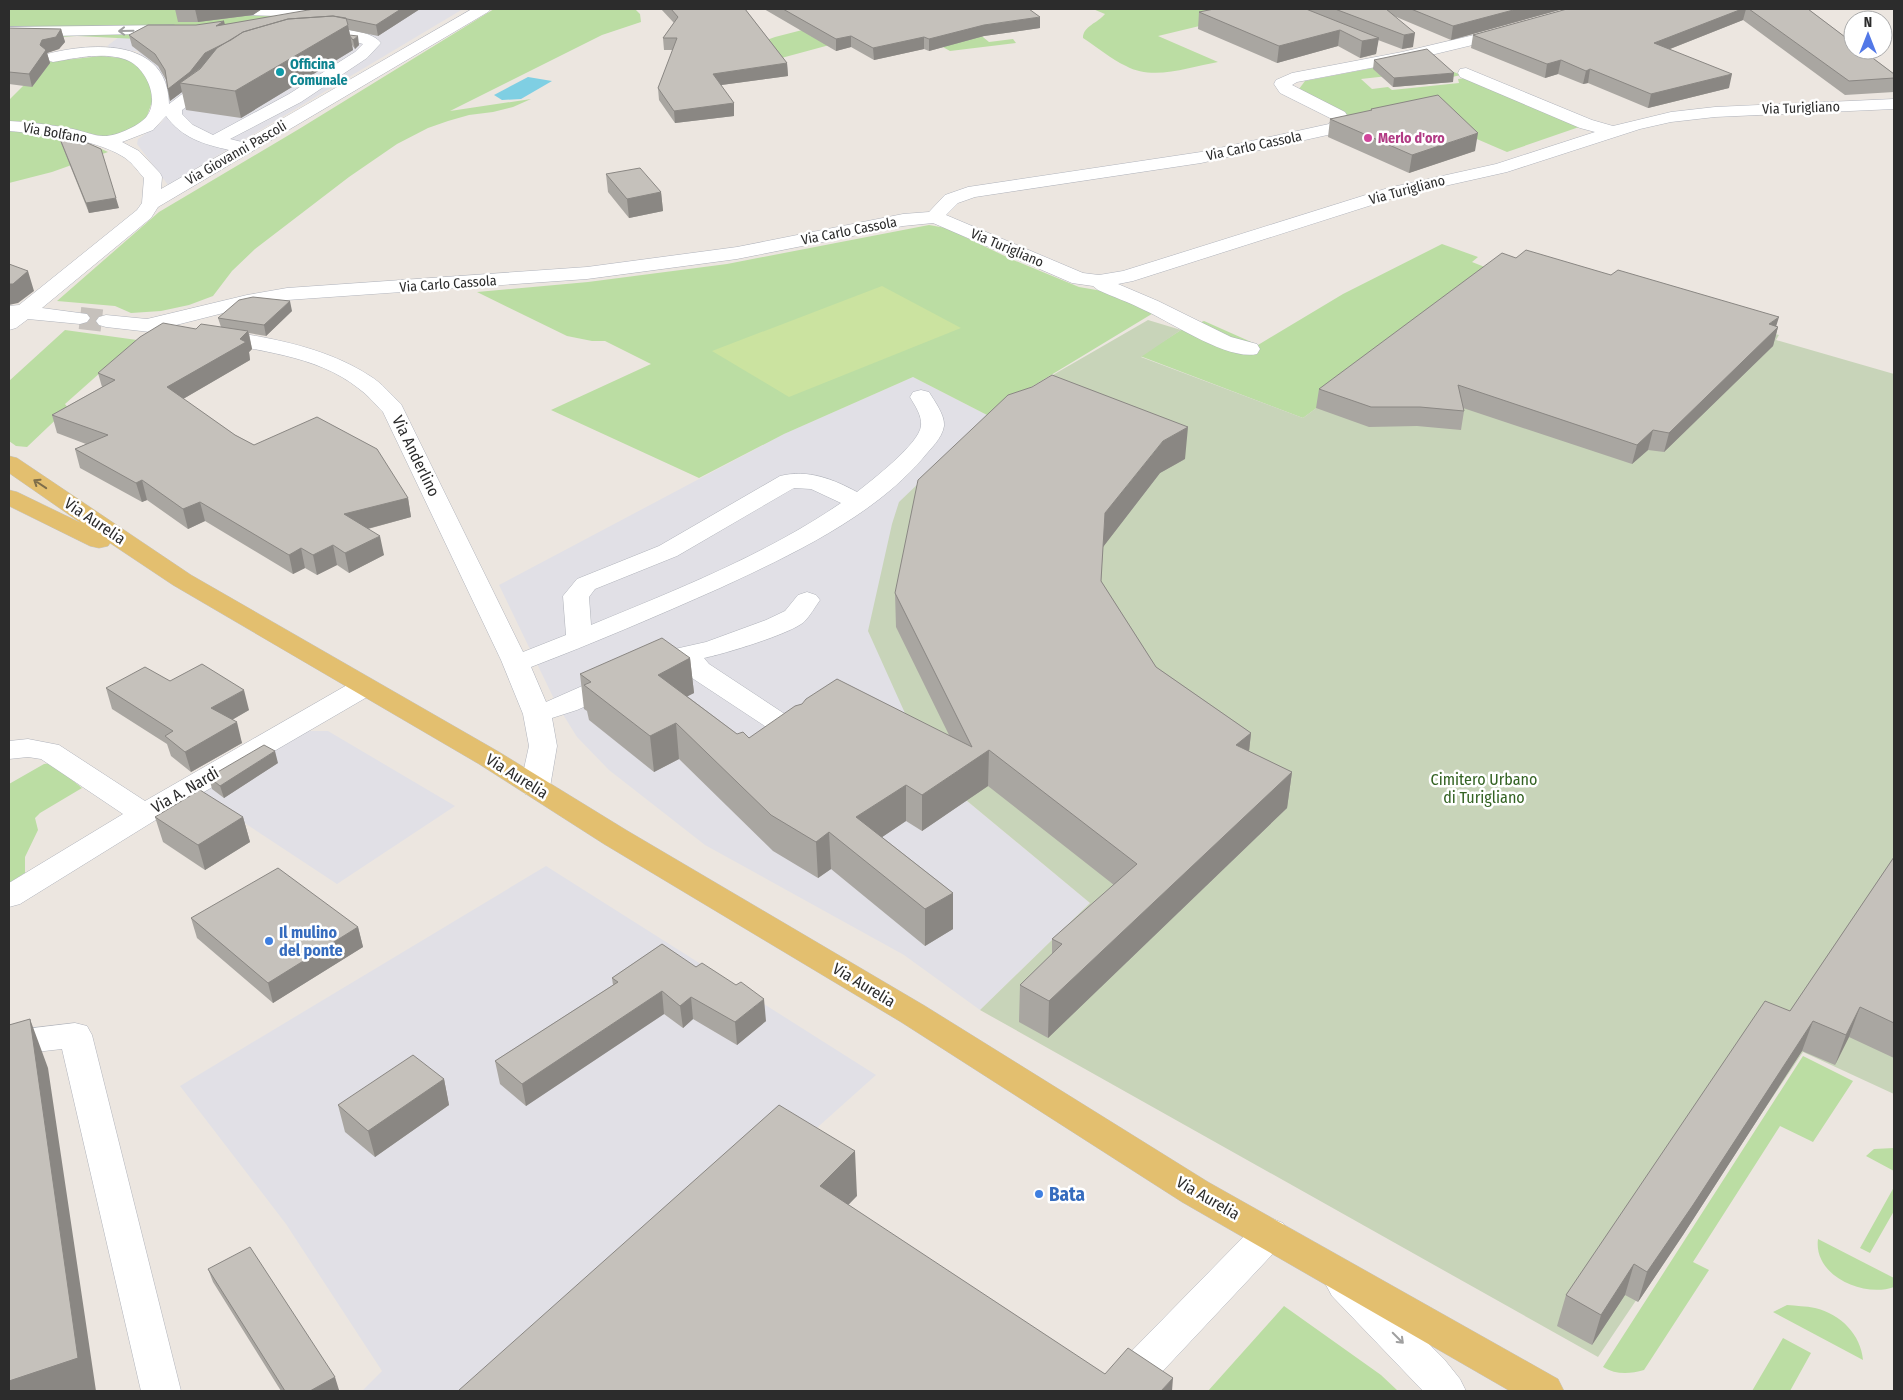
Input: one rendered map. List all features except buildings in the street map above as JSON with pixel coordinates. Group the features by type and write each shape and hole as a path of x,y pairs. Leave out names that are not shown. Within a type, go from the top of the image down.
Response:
{"main road":[{"name":"Via Aurelia","path":"9,463 182,580 489,758 615,837 943,1032 1195,1192 1270,1233 1544,1391"},
{"name":"Via Aurelia","path":"9,497 182,580"}],"street":[{"path":"208,9 278,11 335,9"},
{"path":"234,25 335,9"},
{"name":"Via Giovanni Pascoli","path":"14,316 144,214 151,203 483,9"},
{"name":"Via Carlo Cassola","path":"150,325 247,301 287,294 536,278 587,272 737,253 903,220 935,217 944,203 957,194 1130,170 1218,154 1335,128 1341,120 1339,116 1286,89 1282,84 1292,78 1402,57 1488,38 1522,28"},
{"path":"9,32 190,29"},
{"path":"214,141 295,98 361,55 374,43 362,38 338,34 309,35"},
{"path":"1375,46 1402,57"},
{"name":"Via Bolfano","path":"53,57 96,53 124,55 145,63 154,76 160,97 160,111 157,116 151,122 127,136 102,142"},
{"path":"222,65 214,70 200,89 174,108 173,114 188,131 214,141 244,148"},
{"path":"1466,73 1586,124 1613,132"},
{"name":"Via Turigliano","path":"935,217 1079,279 1099,281 1126,278 1395,192 1501,168 1613,132 1671,117 1715,112 1894,104"},
{"name":"Via Bolfano","path":"9,126 72,134 128,151 140,161 152,176 151,203"},
{"path":"1099,281 1105,286 1151,305 1223,342 1249,349"},
{"path":"14,316 80,318"},
{"name":"Via Anderlino","path":"106,321 150,325 252,341 313,355 363,381 393,409 538,714 542,746 535,787"},
{"path":"515,664 579,639 739,570 802,538 857,502 894,475 932,430 932,418 921,397"},
{"path":"579,639 576,596 586,584 668,551 788,481 804,478 822,484 857,502"},
{"path":"538,714 567,704 666,659 714,648 775,626 794,617 808,600"},
{"path":"689,655 699,670 793,732"},
{"name":"Via A. Nardi","path":"9,897 144,814 364,687"},
{"path":"9,750 28,748 48,751 144,814"},
{"path":"9,1043 75,1035 161,1391"},
{"path":"1131,1378 1270,1233"},
{"path":"1327,1266 1430,1371 1446,1391"}],"shaded area":[{"path":"375,9 463,9 168,185 137,144 138,139 161,123 168,111 159,73 137,51 105,50 109,46 107,46 119,37 178,41"},
{"path":"913,377 989,416 931,771 1090,903 980,1010 904,955 705,845 609,770 577,737 556,703 499,585 784,434"},
{"path":"297,731 328,731 455,806 337,884 196,791"},
{"path":"546,866 876,1075 523,1391 362,1391 382,1371 286,1224 180,1086"}],"green space":[{"path":"9,9 375,9 178,41 77,36 9,40"},
{"path":"494,9 635,9 640,14 641,22 602,35 450,111 531,99 513,107 448,121 428,128 397,144 349,177 255,249 232,271 213,296 189,305 161,311 131,313 115,306 57,301 159,212 299,129"},
{"path":"1093,9 1270,9 1158,36 1218,62 1160,73 1137,70 1126,66 1083,38 1085,30 1105,14"},
{"path":"849,18 978,33 989,42 1013,39 1016,43 950,51 934,42 848,40 774,60 756,44 775,37"},
{"path":"101,56 130,59 144,71 151,89 152,102 146,119 137,126 109,138 57,126 9,121 9,100 47,62"},
{"path":"1426,60 1461,75 1452,77 1442,70 1361,79 1372,89 1388,87 1392,90 1459,83 1458,79 1467,78 1582,126 1507,152 1421,115 1368,126 1299,89 1305,81 1399,63"},
{"path":"9,131 72,139 108,152 52,172 9,183"},
{"path":"929,225 946,228 1011,259 1079,287 1108,292 1155,312 1008,401 989,416 913,377 784,434 699,478 551,410 651,364 605,341 592,341 567,336 477,292 588,282 727,264"},
{"path":"1442,244 1478,257 1472,262 1500,273 1303,418 1140,356 1181,330 1204,321 1258,345 1343,294"},
{"name":"Cimitero Urbano di Turigliano","path":"1490,278 1655,298 1779,335 1776,340 1894,374 1894,1094 1803,1052 1598,1357 980,1010 1090,903 931,771 868,631 892,524 899,502 989,416 1008,401 1148,320 1181,330 1141,357 1303,418"},
{"path":"882,286 961,328 789,397 712,351"},
{"path":"65,330 137,340 65,404 68,408 27,447 16,446 9,441 9,381"},
{"path":"51,763 82,788 40,813 35,818 38,830 25,857 25,873 9,883 9,784 44,764"},
{"path":"1803,1056 1853,1081 1813,1142 1780,1126 1693,1262 1709,1270 1644,1370 1623,1373 1603,1367"},
{"path":"1894,1148 1894,1171 1866,1156 1874,1149"},
{"path":"1894,1187 1894,1211 1870,1253 1860,1248"},
{"path":"1818,1239 1894,1278 1894,1287 1882,1290 1869,1289 1843,1281 1824,1264 1819,1252"},
{"path":"1787,1305 1815,1308 1841,1320 1854,1334 1863,1360 1773,1312"},
{"path":"1284,1306 1381,1375 1398,1391 1208,1391"},
{"path":"1783,1338 1811,1353 1790,1391 1752,1391"}],"water":[{"path":"528,77 552,81 521,99 502,100 494,95"}],"tunnel":[{"path":"80,318 106,321"}],"place":[{"name":"Officina Comunale","path":"280,72"},
{"name":"Merlo d'oro","path":"1368,138"},
{"name":"Il mulino del ponte","path":"269,941"},
{"name":"Bata","path":"1039,1194"}]}
